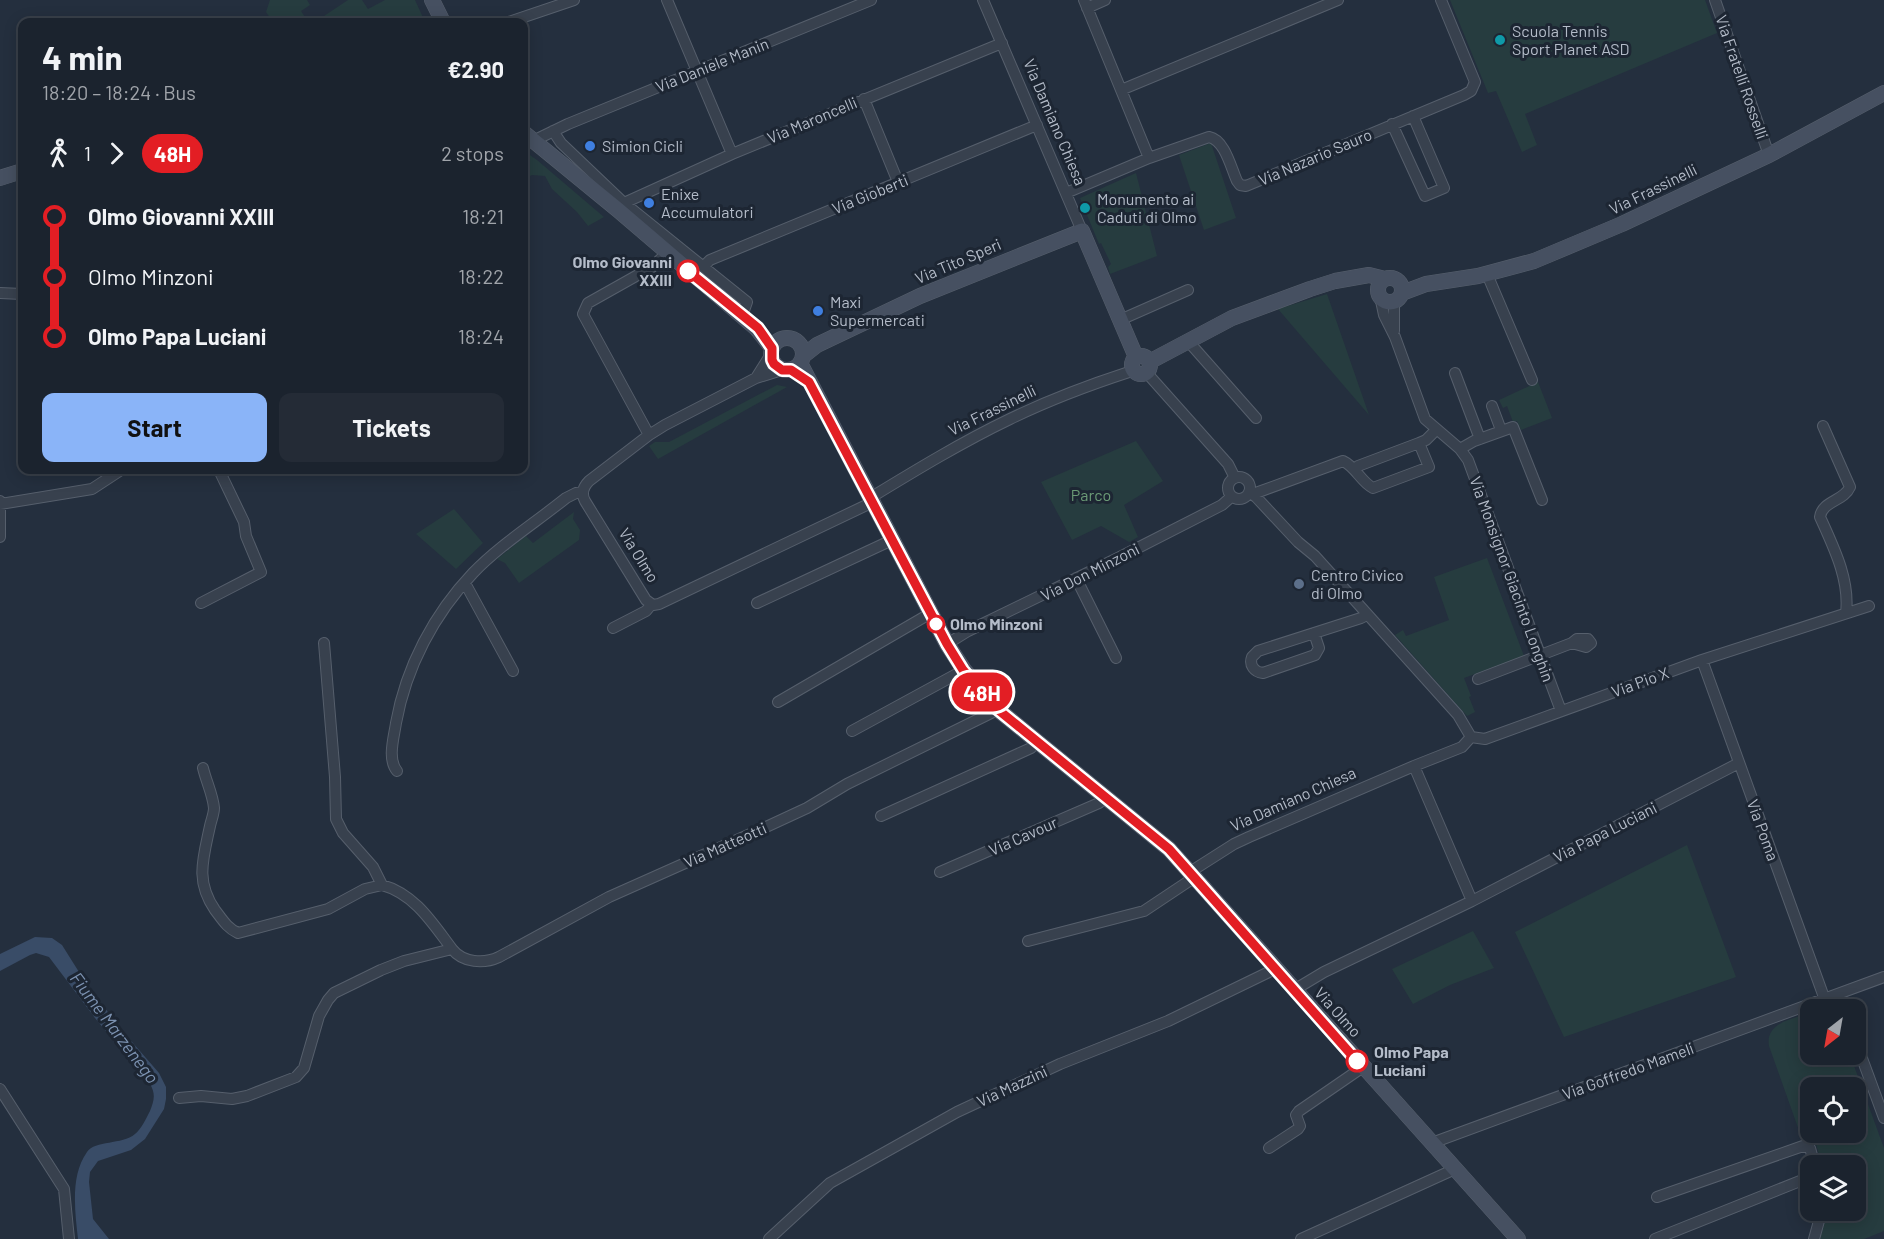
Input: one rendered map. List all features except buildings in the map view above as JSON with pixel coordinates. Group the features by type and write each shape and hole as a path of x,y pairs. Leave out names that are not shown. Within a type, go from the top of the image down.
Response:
{"street":[{"path":"431,0 436,18"},
{"path":"431,0 441,18"},
{"path":"521,18 574,0"},
{"path":"667,0 732,154"},
{"name":"Via Daniele Manin","path":"528,137 554,131 871,0"},
{"name":"Via Damiano Chiesa","path":"983,0 1120,320 1146,363 1228,464 1235,478 1246,479 1250,484 1251,493 1298,542 1315,556 1458,715 1471,737"},
{"path":"1066,193 1149,158 1085,4 1105,0"},
{"path":"1120,90 1338,0"},
{"name":"Via Nazario Sauro","path":"1149,158 1205,138 1214,138 1220,143 1237,181 1240,185 1246,186 1468,93 1475,85 1474,79 1441,0"},
{"name":"Via Fratelli Rosselli","path":"1715,0 1769,155"},
{"name":"Via Maroncelli","path":"621,206 732,154 1002,43"},
{"name":"Via Frassinelli","path":"871,500 967,441 1011,418 1086,386 1130,372 1232,318 1311,289 1353,278 1369,275 1390,290 1487,274 1534,261 1622,224 1769,155 1884,93"},
{"path":"864,99 898,182"},
{"path":"1392,124 1425,196 1444,188 1413,116"},
{"name":"Via Gioberti","path":"704,266 710,260 1037,125"},
{"path":"397,771 392,762 393,747 408,678 435,624 465,583 487,561 566,498 583,492 589,481 649,435 756,378 794,365 802,347 780,345 667,253 560,141 554,131"},
{"path":"528,137 704,266 747,302 742,316"},
{"path":"0,178 18,172"},
{"name":"Via Tito Speri","path":"794,365 817,345 920,296 1082,231"},
{"path":"649,435 583,314 588,303 652,267 667,253"},
{"path":"1487,274 1532,380"},
{"path":"1120,320 1188,290"},
{"name":"Via Monsignor Giacinto Longhin","path":"1390,290 1384,315 1395,337 1425,419 1460,449 1468,460 1561,711"},
{"path":"0,293 18,294"},
{"path":"1188,341 1256,418"},
{"path":"780,345 817,345"},
{"path":"780,345 774,364 794,365"},
{"path":"756,378 780,345"},
{"name":"Via Olmo","path":"794,365 809,382 947,644 963,670 996,708 1169,849 1518,1239"},
{"path":"1455,373 1480,439"},
{"path":"1492,406 1501,430"},
{"path":"1823,426 1850,487 1847,494 1826,505 1821,512 1845,581 1848,599 1846,613"},
{"path":"1460,449 1501,430 1510,427 1514,429 1542,500"},
{"path":"1355,469 1426,440 1436,430"},
{"path":"1235,478 1228,485 1228,492 1231,497 1239,500 1251,493 1343,461 1351,464 1364,481 1373,488 1429,467 1419,443"},
{"path":"0,537 0,503 92,489 115,474"},
{"path":"201,603 261,572 246,536 244,522 221,474"},
{"name":"Via Olmo","path":"583,492 585,501 651,605 659,604 871,500"},
{"name":"Via Don Minzoni","path":"947,644 1222,505 1231,497"},
{"path":"757,603 892,540"},
{"path":"1077,578 1116,658"},
{"path":"465,583 513,671"},
{"path":"613,628 646,611 651,605"},
{"name":"Via Pio X","path":"1416,766 1462,747 1471,737 1485,739 1702,660 1869,606"},
{"path":"778,702 931,614"},
{"path":"1314,633 1319,648 1315,655 1263,673 1254,670 1251,665 1252,657 1258,651 1367,615"},
{"name":"Via Matteotti","path":"324,642 335,777 335,815 340,830 374,867 382,885 389,887 422,910 452,949 461,957 474,961 494,960 609,897 807,808 847,784 991,713 996,708"},
{"path":"1478,679 1572,643"},
{"name":"Via Poma","path":"1702,660 1825,999"},
{"path":"852,731 963,670"},
{"path":"881,816 1030,748 1036,742"},
{"name":"Via Papa Luciani","path":"1294,990 1324,972 1472,901 1739,763"},
{"path":"1416,766 1472,901"},
{"name":"Via Damiano Chiesa","path":"1193,875 1225,850 1249,837 1416,766"},
{"path":"202,768 214,809 204,857 203,889 225,924 238,933 328,909 365,889 382,885"},
{"name":"Via Cavour","path":"940,872 1099,803 1104,798"},
{"path":"1029,940 1144,911 1193,875"},
{"path":"179,1098 201,1096 231,1099 248,1096 296,1077 304,1068 319,1016 334,993 404,961 452,949"},
{"name":"Via Mazzini","path":"769,1239 830,1183 957,1112 1060,1064 1168,1021 1275,969"},
{"name":"Via Goffredo Mameli","path":"1828,999 1884,977"},
{"name":"Via Goffredo Mameli","path":"1432,1143 1800,1009"},
{"path":"1864,1065 1884,1118"},
{"path":"1269,1148 1298,1129 1300,1126 1296,1115 1299,1111 1363,1067"},
{"path":"0,1089 63,1189 69,1239"},
{"path":"1657,1197 1803,1146 1810,1148 1812,1155"},
{"path":"1301,1239 1455,1169"},
{"path":"1655,1239 1800,1181"},
{"path":"1814,1239 1819,1221"}],"green space":[{"path":"270,0 307,0 310,5 301,11 305,18 270,18 266,12"},
{"path":"348,0 362,0 368,9 385,0 415,0 423,18 321,18"},
{"path":"1450,0 1705,0 1717,33 1525,114 1537,145 1522,152 1496,91 1488,93"},
{"path":"1211,143 1236,218 1204,230 1179,155"},
{"path":"528,154 604,217 588,226 577,212 552,189 545,176 528,177"},
{"path":"1136,173 1157,256 1110,274 1108,267 1111,264 1101,243 1099,244 1080,198"},
{"path":"1327,294 1369,415 1278,309"},
{"path":"1538,382 1552,418 1521,430 1517,421 1513,422 1507,406 1503,408 1499,400"},
{"path":"777,385 787,387 658,459 649,446 655,442 669,442"},
{"name":"Parco","path":"1136,441 1163,481 1124,505 1138,537 1129,542 1101,526 1072,540 1041,482"},
{"path":"454,509 483,543 456,569 416,534"},
{"path":"574,512 573,519 580,530 579,540 519,583 505,563 497,559 526,536 533,543"},
{"path":"1487,558 1524,656 1464,678 1475,712 1467,716 1395,635 1403,630 1406,636 1449,620 1434,577"},
{"path":"1687,845 1736,977 1564,1037 1515,932"},
{"path":"1473,931 1494,968 1450,985 1413,1004 1392,969"},
{"path":"1800,1016 1800,1065 1854,1065 1858,1077 1800,1077 1800,1133 1769,1046 1771,1032 1789,1020"},
{"path":"1866,1099 1884,1148 1884,1231 1864,1239 1820,1239 1825,1221 1866,1221 1866,1155 1819,1155 1816,1143 1866,1143"}],"water":[{"name":"Fiume Marzenego","path":"35,937 52,938 62,945 84,980 119,1027 159,1073 166,1087 164,1109 145,1139 131,1150 98,1161 90,1172 93,1219 109,1239 78,1239 75,1194 78,1172 91,1148 123,1140 137,1132 150,1111 154,1094 150,1084 95,1018 49,957 36,953 0,971 0,954"}],"bus line":[{"name":"48H","path":"688,271 758,328 772,348 772,360 778,368 791,370 809,382 947,644 963,670 996,708 1169,849 1357,1061"}],"place":[{"name":"Scuola Tennis Sport Planet ASD","path":"1500,40"},
{"name":"Simion Cicli","path":"590,146"},
{"name":"Enixe Accumulatori","path":"649,203"},
{"name":"Monumento ai Caduti di Olmo","path":"1085,208"},
{"name":"Olmo Giovanni XXIII","path":"688,271"},
{"name":"Maxi Supermercati","path":"818,311"},
{"name":"Centro Civico di Olmo","path":"1299,584"},
{"name":"Olmo Minzoni","path":"936,624"},
{"name":"Olmo Papa Luciani","path":"1357,1061"}]}
